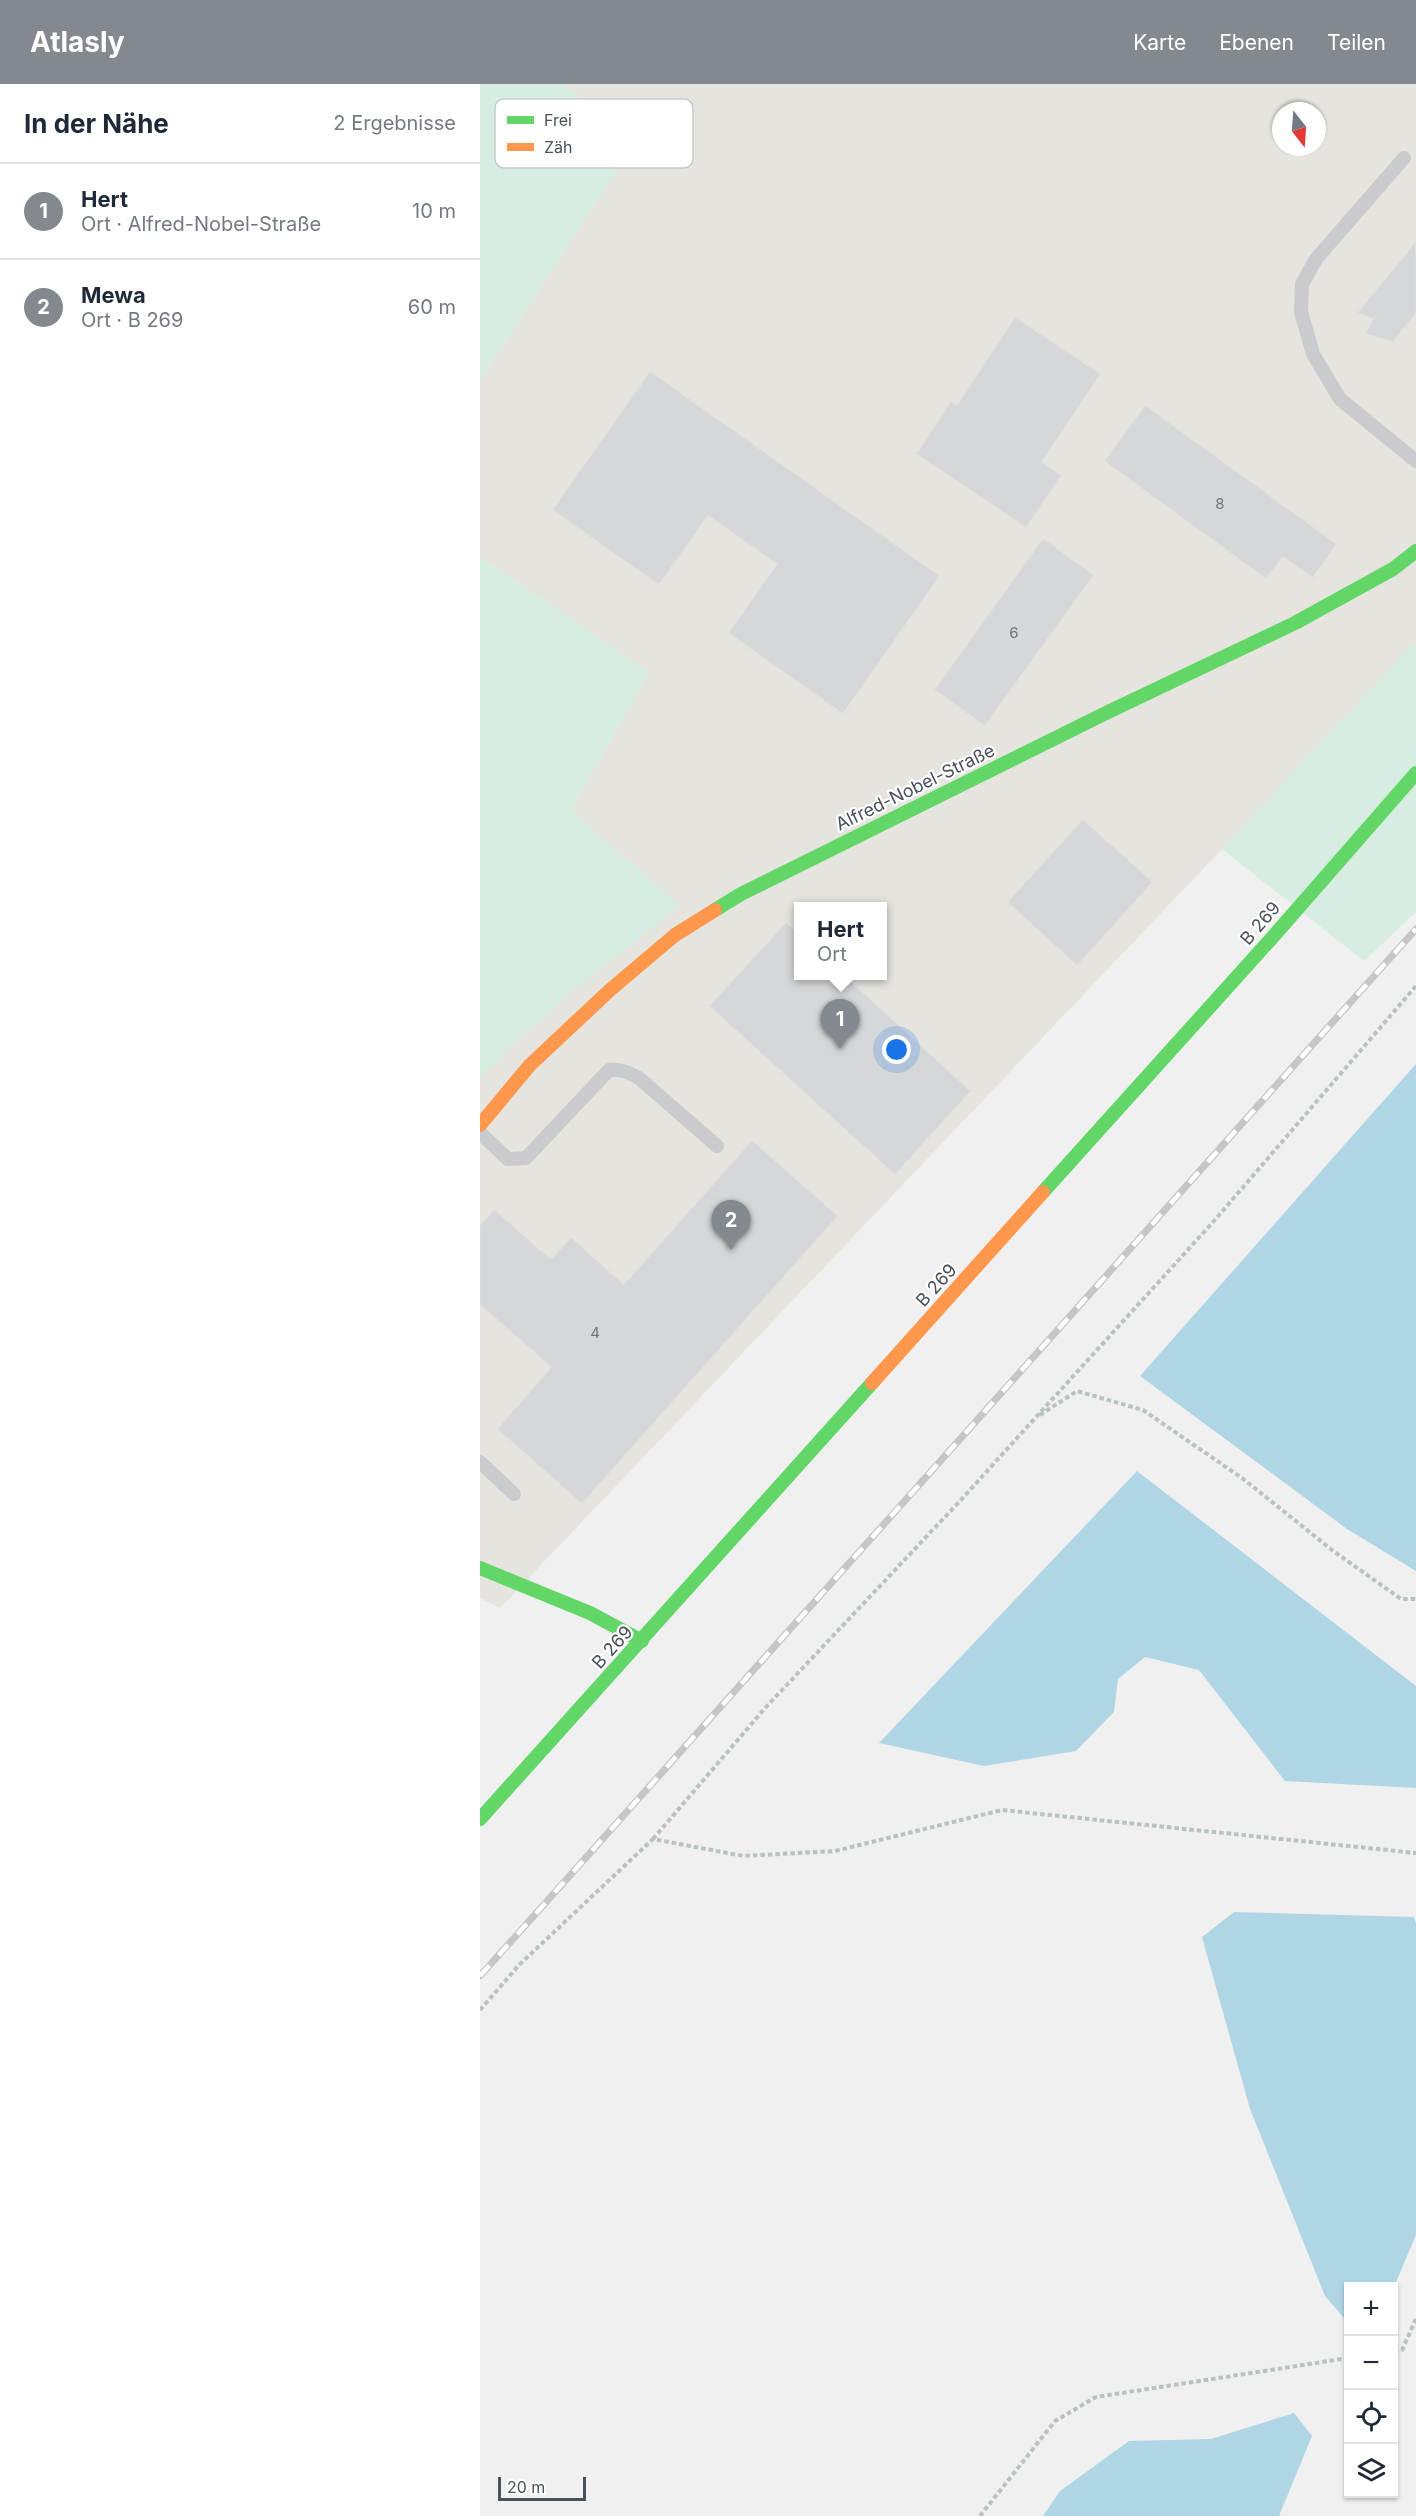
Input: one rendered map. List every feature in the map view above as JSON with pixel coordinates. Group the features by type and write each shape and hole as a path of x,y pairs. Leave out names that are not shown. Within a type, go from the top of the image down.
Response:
{"main road":[{"name":"Alfred-Nobel-Straße","path":"480,1125 530,1065 610,990 675,935 741,894 1108,712 1295,623 1393,568 1416,551"},
{"name":"B 269","path":"480,1819 1271,939 1416,773"},
{"path":"480,1568 590,1613 642,1641"}],"lane":[{"path":"1404,158 1316,259 1302,284 1301,312 1313,354 1340,399 1416,461"},
{"path":"480,1133 508,1159 526,1158 609,1070 617,1069 628,1071 639,1078 717,1146"},
{"path":"480,1462 514,1494"}],"path":[{"path":"480,2010 519,1965 653,1839 766,1707 960,1502 1214,1221 1416,986"},
{"path":"1034,1419 1077,1391 1143,1410 1242,1478 1332,1550 1401,1599 1416,1599"},
{"path":"653,1839 743,1856 835,1851 1002,1810 1416,1853"},
{"path":"1398,2350 1402,2350 1416,2319"},
{"path":"980,2516 1055,2421 1096,2397 1344,2359"}],"shaded area":[{"path":"561,84 1416,84 1416,641 1222,849 500,1608 480,1598 480,1077 563,998 680,906 571,810 649,672 480,557 480,381 618,168 693,168 693,99 583,99"}],"green space":[{"path":"480,84 561,84 583,99 495,99 495,168 618,168 480,381"},
{"path":"480,557 649,672 571,810 680,906 563,998 480,1077"},
{"path":"1416,641 1416,912 1364,961 1222,849"}],"water":[{"path":"1416,1064 1416,1571 1347,1529 1140,1376"},
{"path":"1137,1471 1416,1686 1416,1788 1285,1781 1199,1670 1145,1657 1118,1679 1114,1712 1076,1751 984,1766 879,1743"},
{"path":"1234,1912 1414,1917 1416,1923 1416,2235 1396,2282 1344,2282 1344,2318 1325,2296 1250,2109 1202,1937"},
{"path":"1294,2413 1312,2436 1279,2516 1043,2516 1060,2491 1129,2441 1211,2439"}],"building":[{"path":"1416,241 1416,314 1393,342 1365,334 1373,319 1357,313"},
{"path":"1015,317 1101,374 1042,462 1062,475 1026,528 916,454 951,401 957,405"},
{"path":"650,371 940,576 843,714 728,633 777,564 708,516 659,585 552,510"},
{"path":"1145,405 1337,544 1313,578 1283,557 1266,579 1104,461"},
{"path":"1043,538 1094,575 985,726 934,690"},
{"path":"1083,819 1153,882 1077,966 1007,902"},
{"path":"786,922 794,929 794,980 849,980 971,1091 895,1175 709,1006"},
{"path":"752,1140 838,1216 582,1504 497,1429 551,1367 480,1305 480,1225 494,1209 551,1259 571,1237 624,1284"}],"railway":[{"path":"480,1976 1416,929"}],"traffic: fast":[{"path":"715,910 741,894 1108,712 1295,623 1393,569 1416,551"},
{"path":"1043,1192 1271,939 1416,773"},
{"path":"480,1819 872,1383"},
{"path":"480,1568 590,1613 642,1641"}],"traffic: slow":[{"path":"480,1125 530,1065 610,990 675,935 715,910"},
{"path":"872,1383 1043,1192"}],"place":[{"name":"Hert","path":"840,1049"},
{"name":"Mewa","path":"731,1250"}]}
